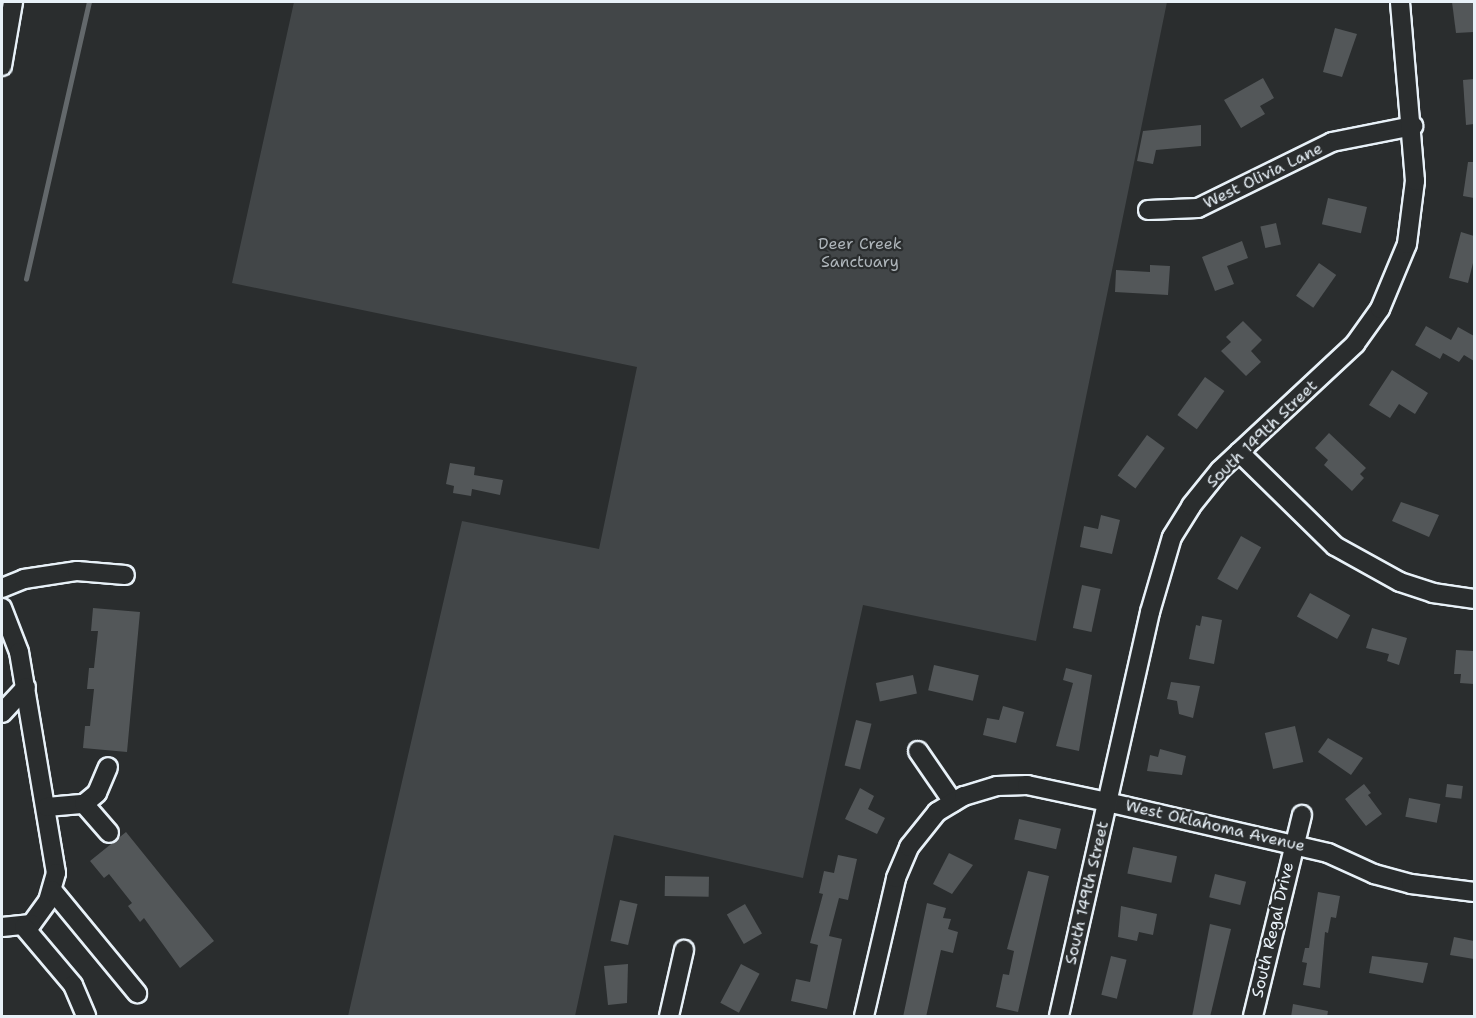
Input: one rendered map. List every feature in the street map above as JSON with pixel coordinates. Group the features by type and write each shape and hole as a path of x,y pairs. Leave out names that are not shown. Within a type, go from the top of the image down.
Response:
{"street":[{"path":"2,66 13,2"},
{"name":"South 149th Street","path":"1059,1017 1166,552 1191,506 1239,452 1355,344 1380,309 1412,227 1416,181 1413,126 1400,2"},
{"name":"West Olivia Lane","path":"1148,210 1177,211 1215,202 1324,145 1368,132 1413,126"},
{"path":"1239,452 1335,546 1400,582 1433,593 1474,599"},
{"path":"2,588 24,579 77,571 125,575"},
{"path":"2,609 19,652 47,807 56,873 52,890 37,917 24,927 2,927"},
{"path":"2,713 26,687"},
{"path":"918,751 953,802"},
{"path":"47,807 84,804 97,793 108,767"},
{"name":"West Oklahoma Avenue","path":"864,1017 902,860 925,826 953,802 980,790 1012,784 1107,802 1293,844 1411,884 1474,892"},
{"path":"84,804 109,833"},
{"name":"South Regal Drive","path":"1253,1017 1293,844 1302,815"},
{"path":"52,890 137,993"},
{"path":"24,927 73,985 86,1017"},
{"path":"669,1017 684,950"}],"green space":[{"name":"Deer Creek Sanctuary","path":"294,2 1167,2 1036,641 863,605 803,878 614,835 575,1016 348,1016 462,521 599,549 637,367 232,283"}],"building":[{"path":"1452,2 1474,2 1474,32 1456,33"},
{"path":"1335,28 1357,34 1342,77 1323,72"},
{"path":"1263,78 1274,98 1260,106 1265,114 1241,128 1224,100"},
{"path":"1474,79 1474,124 1466,125 1463,80"},
{"path":"1201,125 1201,146 1156,150 1153,164 1137,161 1143,131"},
{"path":"1468,162 1474,162 1474,198 1463,196"},
{"path":"1328,198 1367,207 1361,233 1322,224"},
{"path":"1276,223 1281,244 1265,248 1260,227"},
{"path":"1461,232 1474,236 1474,259 1468,283 1449,278"},
{"path":"1242,241 1248,258 1227,266 1234,284 1215,291 1202,257"},
{"path":"1319,263 1336,275 1313,308 1296,296"},
{"path":"1150,265 1170,266 1168,295 1115,292 1116,270 1150,272"},
{"path":"1243,321 1262,340 1251,351 1261,362 1246,376 1221,351 1231,342 1226,337"},
{"path":"1426,326 1451,340 1458,327 1474,336 1474,361 1464,355 1459,362 1443,353 1440,359 1415,345"},
{"path":"1392,370 1428,393 1415,414 1399,404 1390,418 1369,405"},
{"path":"1205,377 1224,391 1197,429 1177,415"},
{"path":"1329,433 1366,468 1360,474 1364,478 1352,491 1324,465 1328,460 1315,448"},
{"path":"1147,435 1165,448 1135,488 1118,475"},
{"path":"450,463 475,467 474,475 503,480 500,495 472,489 471,496 453,493 454,486 446,484"},
{"path":"1401,502 1439,515 1429,537 1392,521"},
{"path":"1101,515 1120,520 1112,554 1080,547 1084,526 1098,529"},
{"path":"1241,536 1261,547 1237,590 1217,579"},
{"path":"1082,585 1101,589 1091,632 1073,628"},
{"path":"1310,593 1350,615 1337,639 1297,617"},
{"path":"93,608 140,612 127,752 83,748 85,726 90,726 94,689 87,689 89,668 94,668 98,631 91,631"},
{"path":"1202,616 1222,620 1214,664 1189,659 1196,625 1200,626"},
{"path":"1372,628 1407,638 1399,665 1387,661 1389,654 1366,648"},
{"path":"1456,650 1473,651 1474,684 1460,683 1461,674 1454,674"},
{"path":"934,665 979,675 973,701 928,690"},
{"path":"1066,668 1092,675 1079,751 1056,746 1073,683 1063,680"},
{"path":"913,675 917,694 880,701 876,683"},
{"path":"1171,682 1200,686 1193,718 1179,714 1177,701 1167,699"},
{"path":"1003,706 1024,712 1016,743 983,735 987,718 999,720"},
{"path":"856,720 872,724 860,769 845,766"},
{"path":"1295,726 1303,762 1273,769 1265,733"},
{"path":"1328,738 1363,758 1351,775 1318,752"},
{"path":"1160,749 1186,756 1182,775 1147,771 1150,755 1158,757"},
{"path":"1364,784 1371,793 1368,795 1382,814 1366,826 1345,799"},
{"path":"1447,784 1463,786 1461,799 1445,797"},
{"path":"860,788 874,796 868,809 885,818 877,834 845,819"},
{"path":"1409,798 1440,804 1437,823 1405,817"},
{"path":"1019,819 1061,829 1056,849 1014,839"},
{"path":"126,832 214,941 180,968 144,918 140,922 128,906 132,903 109,874 104,878 90,861"},
{"path":"1133,847 1177,856 1171,883 1127,873"},
{"path":"949,853 973,865 952,894 933,884"},
{"path":"838,855 857,859 848,900 839,898 829,936 842,939 827,1009 791,1001 796,979 810,982 818,945 810,943 823,894 819,893 824,871 834,873"},
{"path":"1028,871 1049,876 1018,1012 996,1007 1003,974 1009,975 1014,951 1007,949"},
{"path":"1215,874 1246,882 1240,905 1209,897"},
{"path":"665,876 709,877 709,897 665,896"},
{"path":"1318,892 1340,896 1336,918 1331,917 1328,933 1325,932 1320,988 1303,985 1307,963 1302,962 1305,948 1309,948"},
{"path":"620,900 638,904 628,945 611,941"},
{"path":"927,903 946,908 943,918 951,919 948,929 958,932 953,953 941,950 926,1017 903,1017"},
{"path":"745,904 762,933 744,944 727,914"},
{"path":"1121,906 1157,914 1153,935 1139,932 1137,941 1118,937"},
{"path":"1210,924 1231,929 1210,1017 1192,1017"},
{"path":"1454,937 1474,941 1474,959 1450,955"},
{"path":"1111,956 1127,960 1117,999 1101,995"},
{"path":"1372,956 1428,963 1423,983 1369,973"},
{"path":"628,964 627,1003 608,1005 604,966"},
{"path":"741,964 760,974 739,1013 720,1003"},
{"path":"1293,1004 1328,1011 1327,1017 1291,1017"}],"waterway":[{"path":"26,279 89,2"}]}
